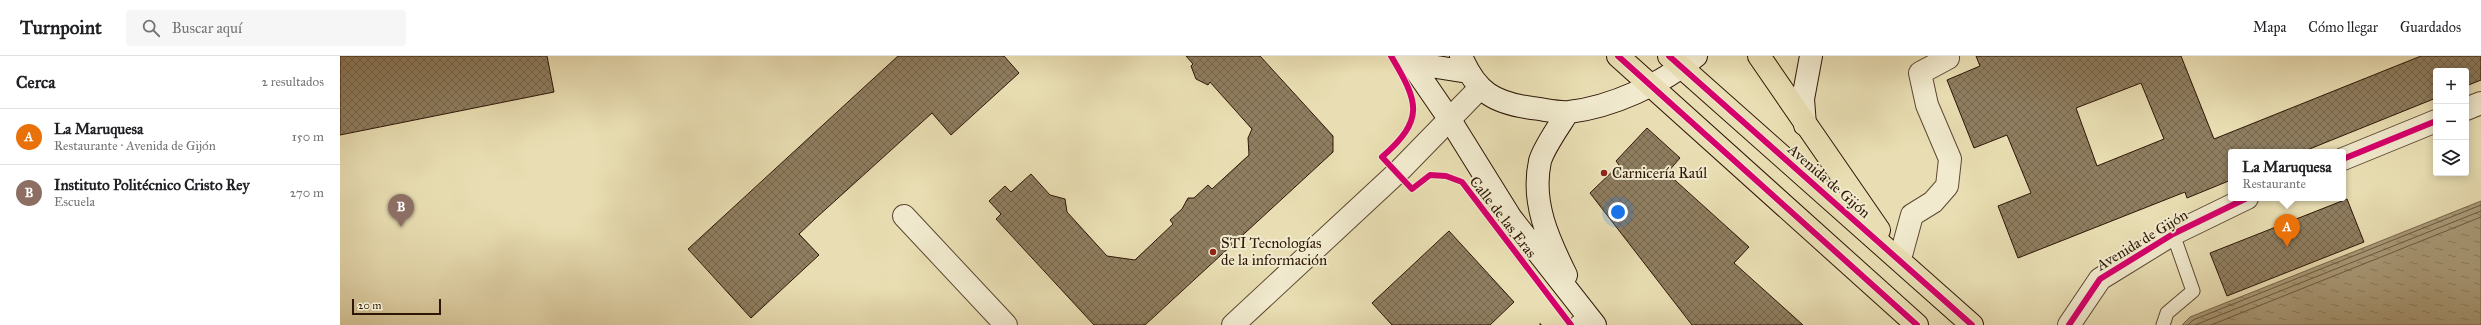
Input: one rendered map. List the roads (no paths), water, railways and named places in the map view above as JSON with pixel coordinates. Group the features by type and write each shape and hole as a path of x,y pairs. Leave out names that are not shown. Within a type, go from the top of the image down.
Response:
{"highway":[{"path":"1618,56 1917,325"},
{"path":"1759,56 1805,125 1900,259"},
{"name":"Avenida de Gijón","path":"1682,60 1972,325"}],"street":[{"path":"1805,125 1803,99 1811,56"},
{"path":"1900,259 1912,215 1933,202 1947,186 1950,159 1927,105 1920,73 1948,58"},
{"path":"1408,59 1470,72 1497,101 1568,112 1613,101 1650,84 1682,60"},
{"name":"Calle de las Eras","path":"1408,59 1450,120 1511,218 1584,318"},
{"path":"1238,323 1450,120 1470,72"},
{"path":"2469,108 2481,103"},
{"path":"1568,112 1540,160 1538,203 1546,232 1584,318"},
{"path":"2346,158 2433,122"},
{"name":"Avenida de Gijón","path":"2069,325 2100,279 2173,234 2241,201"},
{"path":"904,216 1006,325"}],"lane":[{"path":"2163,325 2167,313 2193,291 2173,234"}],"water":[{"path":"2481,201 2481,325 2182,325 2190,317"}],"place":[{"name":"Carnicería Raúl","path":"1604,173"},
{"name":"Instituto Politécnico Cristo Rey","path":"401,227"},
{"name":"La Maruquesa","path":"2287,247"},
{"name":"STI Tecnologías de la información","path":"1213,252"}]}
